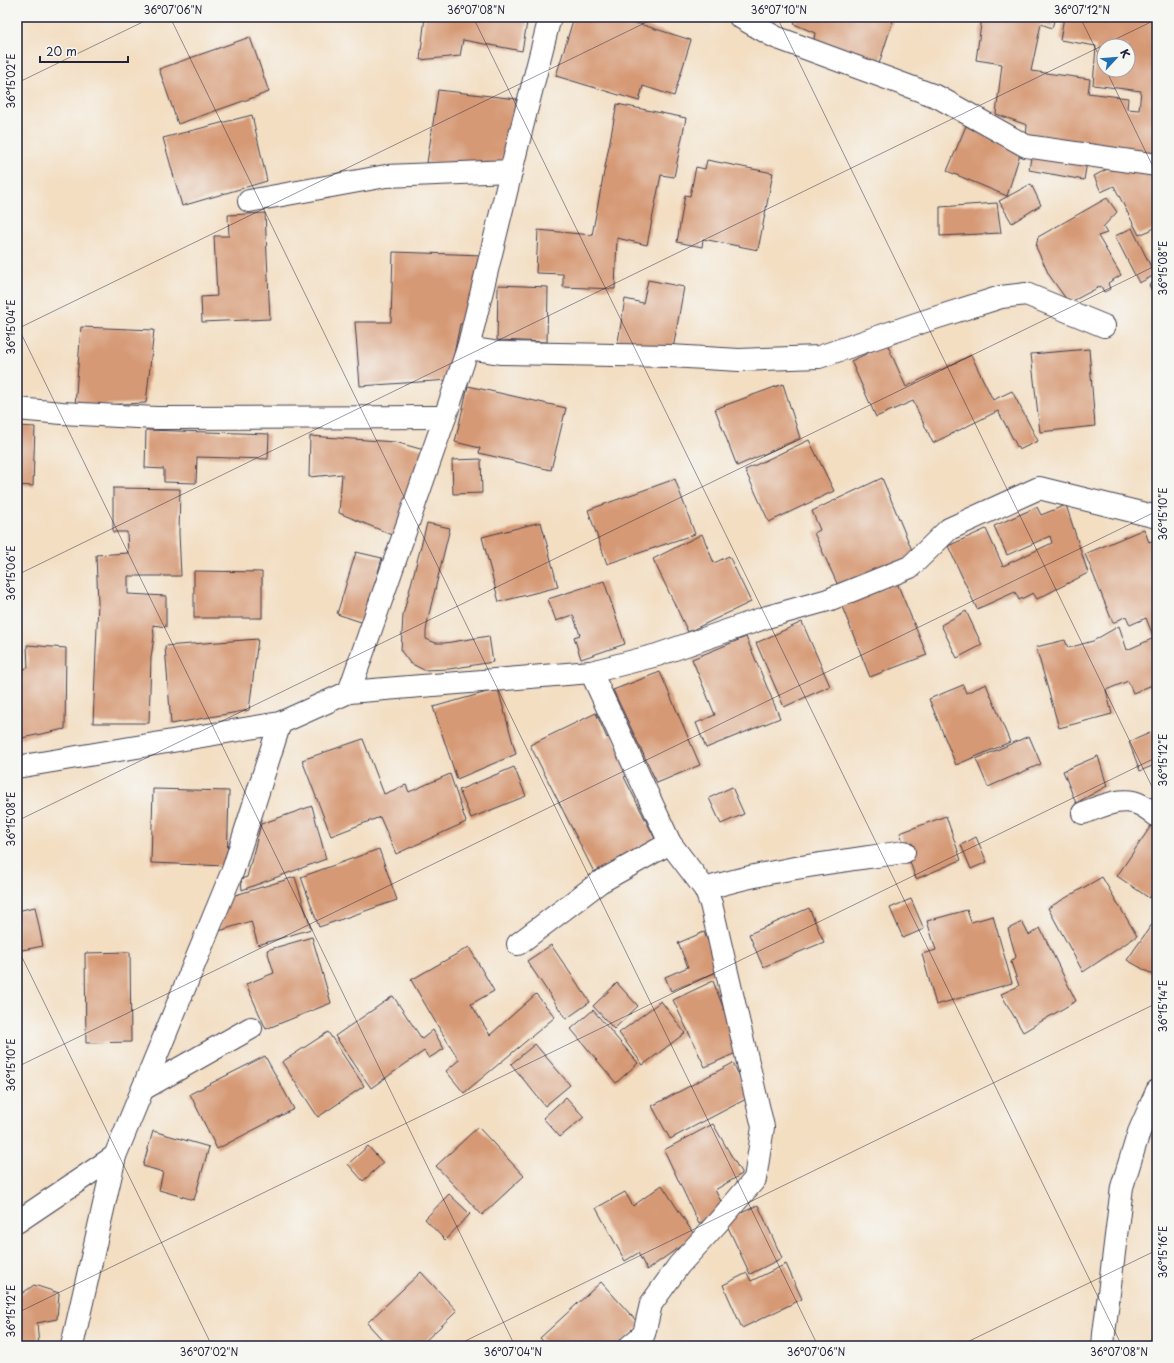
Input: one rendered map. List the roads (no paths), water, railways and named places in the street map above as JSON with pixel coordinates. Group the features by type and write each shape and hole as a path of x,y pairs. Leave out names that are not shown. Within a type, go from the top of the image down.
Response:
{"street":[{"path":"349,692 446,417 468,348 550,17"},
{"path":"740,17 775,37 938,97 1026,146 1157,165"},
{"path":"249,201 386,176 511,171"},
{"path":"468,348 500,353 670,356 739,360 819,357 1001,297 1026,294 1104,326"},
{"path":"17,409 156,418 446,417"},
{"path":"17,767 280,723 349,692 590,672 657,655 767,617 828,600 910,567 949,529 1039,488 1157,517"},
{"path":"590,672 670,844 705,889 710,904 763,1127 754,1179 679,1266 651,1304 644,1334 630,1346"},
{"path":"72,1346 115,1156 233,870 280,723"},
{"path":"1083,813 1119,802 1131,802 1141,804 1157,816"},
{"path":"518,944 600,882 670,844"},
{"path":"705,889 729,881 904,852"},
{"path":"143,1089 251,1028"},
{"path":"1103,1346 1122,1187 1138,1132 1157,1091"},
{"path":"17,1222 115,1156"}]}
